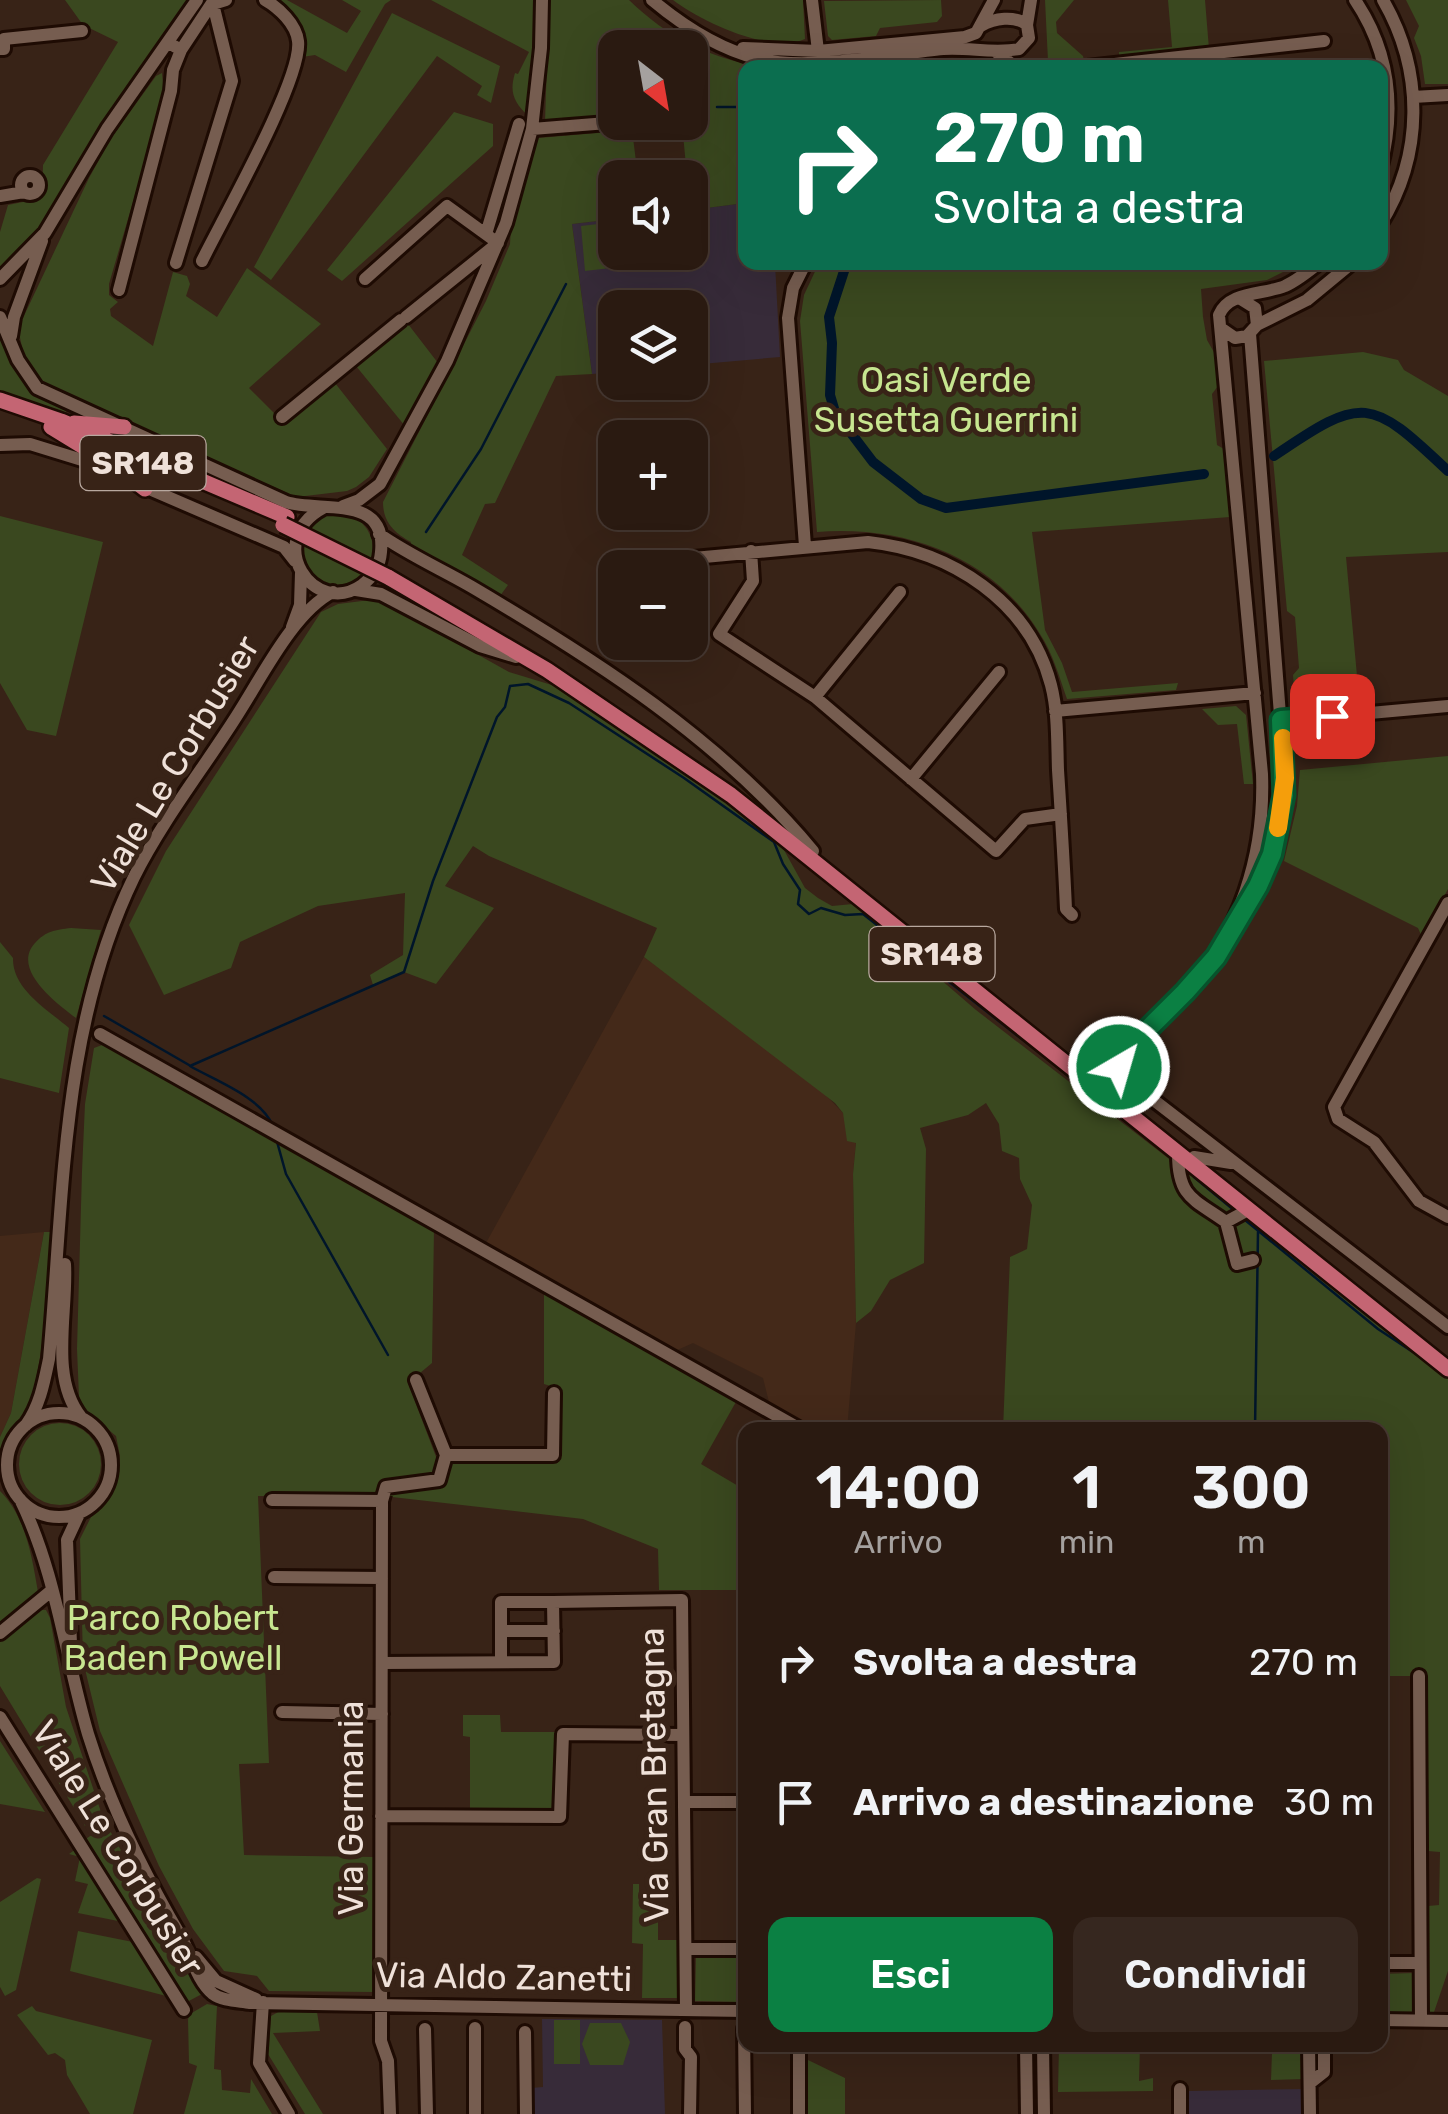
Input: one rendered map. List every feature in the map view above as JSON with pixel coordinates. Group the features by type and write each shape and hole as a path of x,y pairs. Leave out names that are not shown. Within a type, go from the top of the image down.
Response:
{"main road":[{"name":"SR148","path":"0,400 285,521 390,573 529,647 656,730 1042,1032 1248,1210 1448,1370"},
{"name":"SR148","path":"0,410 56,424"},
{"path":"56,424 124,427"},
{"path":"56,424 145,488"},
{"name":"SR148","path":"390,573 547,670 732,795 1186,1156 1448,1358"}],"street":[{"path":"11,344 14,317 45,233 107,129 197,0"},
{"path":"202,261 293,76 298,38 288,19 265,0"},
{"path":"0,317 27,376 38,388 286,502 323,508 360,500 380,484 447,361 481,285 526,126 541,48 542,0"},
{"path":"652,0 696,31 762,60"},
{"path":"812,0 818,51"},
{"path":"979,30 994,0"},
{"path":"1024,60 1030,34 1027,26 1031,0"},
{"path":"1355,0 1383,60"},
{"path":"1383,0 1405,46 1413,97 1406,171 1388,208"},
{"path":"119,290 181,50 217,1"},
{"path":"176,263 232,82 217,1"},
{"path":"729,47 818,51 979,30 990,21 1012,19 1027,26"},
{"path":"0,49 4,49 4,39 82,30"},
{"path":"979,30 988,50 1004,60"},
{"path":"1151,60 1324,41"},
{"path":"167,43 181,50"},
{"path":"890,60 1014,50 1027,43"},
{"path":"1413,97 1448,95"},
{"path":"526,126 598,123"},
{"path":"0,196 24,192"},
{"path":"365,279 447,206 492,238"},
{"path":"0,278 45,233"},
{"path":"282,417 456,276 492,238"},
{"path":"803,270 789,302 788,336 805,546"},
{"path":"1232,928 1258,841 1262,774 1222,329 1218,320 1220,310 1236,298 1285,285 1308,270"},
{"path":"1222,329 1235,338 1254,329 1307,300 1343,270"},
{"path":"456,276 475,275 481,285"},
{"path":"1236,298 1245,299 1255,308 1268,558 1285,774 1272,854 1258,886 1208,966 1119,1063 1129,1081 1448,1327"},
{"path":"0,446 30,444 82,460 284,547 321,589 379,593 480,646 547,670"},
{"path":"344,506 366,516 379,534 554,637 638,694 730,764 783,815 812,851"},
{"path":"299,568 296,536 312,514 323,508"},
{"path":"354,590 378,567 379,534"},
{"path":"708,556 868,542 897,545 948,563 971,576 1011,610 1035,645 1048,676 1055,711 1066,909 1072,915"},
{"path":"752,552 753,581 719,634 814,697 996,851 1025,819 1061,814"},
{"path":"1244,560 1268,558"},
{"name":"Viale Le Corbusier","path":"289,635 300,605 299,568"},
{"name":"Viale Le Corbusier","path":"263,2002 216,1981 185,1943 144,1874 110,1798 75,1686 40,1546 20,1499 5,1479 5,1452 35,1412 43,1389 62,1220 69,1114 82,1025 114,922 159,834 289,635 316,603 333,592"},
{"path":"814,697 900,592"},
{"path":"911,778 998,672"},
{"path":"1055,711 1255,693"},
{"path":"1281,720 1448,706"},
{"path":"1262,774 1285,774"},
{"path":"1448,904 1443,924 1334,1107 1338,1119 1374,1142 1419,1200 1448,1217"},
{"path":"100,1034 484,1258 787,1422"},
{"path":"1233,1163 1186,1156 1178,1178 1184,1189 1230,1221 1237,1264 1253,1260"},
{"path":"1230,1221 1248,1210"},
{"name":"Viale Le Corbusier","path":"62,1220 66,1391 81,1417 96,1426 106,1440 112,1457 105,1491 79,1514 70,1528 66,1550 75,1686"},
{"path":"272,1500 382,1500 386,1487 438,1480 446,1456 416,1380"},
{"path":"446,1456 553,1455 554,1393"},
{"path":"26,1425 52,1413 81,1417"},
{"path":"20,1499 47,1516 79,1514"},
{"name":"Via Germania","path":"382,1500 380,2004 390,2114"},
{"path":"274,1577 382,1578"},
{"path":"0,1633 52,1592"},
{"name":"Via Gran Bretagna","path":"554,1602 682,1600 686,2010"},
{"path":"382,1663 554,1662 554,1602 501,1602 501,1662"},
{"path":"501,1631 554,1630"},
{"path":"1419,1676 1421,2021"},
{"path":"282,1712 382,1714"},
{"name":"Viale Le Corbusier","path":"0,1717 184,2010"},
{"path":"381,1816 560,1818 563,1734 683,1736"},
{"path":"684,1802 738,1802"},
{"path":"686,1949 738,1949"},
{"path":"1388,1963 1420,1963"},
{"path":"263,2002 259,2063 288,2114"},
{"name":"Via Aldo Zanetti","path":"263,2002 738,2011"},
{"path":"1388,2020 1448,2021"},
{"path":"685,2027 685,2049 691,2057 690,2114"},
{"path":"475,2028 475,2114"},
{"path":"426,2029 427,2114"},
{"path":"525,2032 526,2114"},
{"path":"744,2052 745,2114"},
{"path":"799,2052 799,2114"},
{"path":"1026,2052 1027,2114"},
{"path":"1043,2052 1044,2114"},
{"path":"1309,2052 1310,2114"},
{"path":"1310,2083 1324,2072 1324,2052"},
{"path":"1180,2089 1180,2114"}],"shaded area":[{"path":"738,204 738,270 775,270 780,357 708,363 708,290 598,290 598,373 592,374 572,224 598,221 598,270 708,270 708,208"},
{"path":"644,957 814,1083 843,1113 856,1142 856,1323 848,1422 798,1422 770,1406 763,1378 693,1343 673,1352 486,1243"},
{"path":"44,1232 11,1413 0,1437 0,1236"},
{"path":"542,2019 662,2020 665,2114 531,2114 531,2088 543,2087"},
{"path":"1305,2089 1305,2114 1189,2114 1189,2091"}],"green space":[{"path":"65,0 190,0 97,133 48,217 0,268 0,232 8,205 42,198 43,165 118,42 83,25"},
{"path":"276,0 287,0 347,33 361,11 342,0 391,0 346,72 315,55 302,57 291,17"},
{"path":"431,0 536,0 537,56 528,116 516,102 513,86 515,73 518,74 529,52"},
{"path":"549,0 629,0 666,30 598,30 598,119 547,124"},
{"path":"673,0 803,0 805,39 774,43 756,39 718,26"},
{"path":"941,0 942,16 937,22 880,28 876,36 832,40 828,36 824,1"},
{"path":"1045,0 1074,0 1056,22 1057,33 1084,60 1048,60"},
{"path":"1168,0 1205,0 1209,49 1119,58 1119,52 1172,47"},
{"path":"1406,0 1448,0 1448,84 1425,84 1414,38 1419,26"},
{"path":"392,13 500,66 491,103 477,95 482,86 437,56 271,280 254,267"},
{"path":"708,52 738,62 738,204 708,208 708,160 685,160 684,140 708,140"},
{"path":"162,73 164,96 109,284 109,295 118,302 110,309 111,316 153,346 173,272 187,276 190,284 186,296 217,317 247,268 321,324 249,388 286,425 335,383 387,449 369,477 356,487 297,497 50,391 25,361 19,333 22,320 89,178 111,138"},
{"path":"454,112 493,124 493,146 342,281 327,270"},
{"path":"598,133 598,140 633,140 636,160 598,160 598,221 572,224 592,374 556,376 495,503 485,504 462,555 508,585 500,596 410,545 388,522 383,502 486,301 510,244 511,227 538,138"},
{"path":"598,224 598,269 585,271 581,226"},
{"name":"Oasi Verde Susetta Guerrini","path":"816,270 1287,270 1267,280 1201,289 1207,340 1215,354 1218,386 1212,394 1217,445 1224,449 1230,517 1032,532 1045,630 1072,692 1178,683 1176,690 1067,699 1040,634 998,584 972,566 944,551 882,534 817,532 800,321 804,295"},
{"path":"408,324 438,363 405,426 356,366"},
{"path":"0,327 22,377 38,394 66,411 64,417 0,395"},
{"path":"1363,352 1398,360 1404,370 1448,396 1448,552 1346,557 1360,708 1296,713 1293,675 1299,668 1295,617 1287,611 1264,361"},
{"path":"337,513 363,523 373,549 363,575 337,585 311,575 301,549 311,523"},
{"path":"0,516 103,542 56,736 27,730 0,683"},
{"path":"380,600 509,672 565,689 680,767 779,841 805,888 832,906 853,904 976,1010 1448,1374 1448,1971 1433,2015 1429,2015 1428,1906 1439,1905 1440,1852 1428,1851 1426,1676 1388,1676 1388,1422 1003,1422 1010,1257 1027,1249 1032,1205 1020,1179 1019,1158 1002,1151 999,1124 986,1103 968,1115 920,1128 926,1149 924,1263 890,1280 871,1311 856,1323 856,1143 847,1141 843,1113 835,1103 644,957 657,928 473,846 445,886 494,908 436,984 404,972 373,985 370,975 403,955 405,893 318,906 240,942 231,968 164,995 129,925 166,851 321,612 338,604"},
{"path":"1236,706 1246,715 1253,784 1244,784 1237,724 1218,725 1202,709"},
{"path":"1448,756 1448,889 1422,937 1418,928 1284,861 1297,806 1300,770"},
{"path":"71,928 101,930 76,1018 39,985 28,964 29,953 39,939"},
{"path":"0,942 13,958 14,969 25,989 69,1028 59,1093 0,1078"},
{"name":"Parco Robert Baden Powell","path":"102,1045 131,1058 434,1229 432,1363 408,1383 438,1462 558,1463 557,1388 544,1384 544,1291 737,1400 701,1464 738,1486 738,1590 659,1590 658,1549 583,1519 392,1497 258,1496 269,1763 239,1764 244,1855 375,1857 373,1992 269,1991 257,1976 224,1971 193,1929 159,1866 100,1731 83,1661 80,1539 91,1517 116,1486 120,1456 116,1436 87,1412 79,1397 82,1171 85,1104 94,1048"},
{"path":"44,1232 51,1232 35,1382 15,1435 0,1449 0,1437 11,1413"},
{"path":"60,1423 76,1426 89,1435 98,1448 98,1480 89,1493 76,1502 60,1505 44,1502 31,1493 22,1480 19,1464 22,1448 31,1435 44,1426"},
{"path":"0,1491 22,1525 38,1592 0,1622"},
{"path":"39,1610 46,1610 50,1618 66,1707 101,1812 85,1826 0,1686 0,1640"},
{"path":"463,1715 500,1715 501,1732 558,1732 557,1810 470,1810 470,1737 463,1736"},
{"path":"0,1741 45,1812 0,1804"},
{"path":"103,1827 109,1829 202,1994 187,2002 83,1841"},
{"path":"76,1849 123,1922 78,1913 88,1884 75,1881 80,1857 69,1854"},
{"path":"41,1879 16,1990 5,1996 0,1987 0,1902"},
{"path":"633,1884 639,1884 639,1905 658,1905 658,1940 679,1940 679,1998 642,1998 643,1944 632,1943"},
{"path":"78,1931 133,1942 170,1997 70,1971"},
{"path":"696,1955 738,1956 738,2002 695,2001"},
{"path":"1414,1973 1414,2015 1388,2014 1388,1974"},
{"path":"207,2004 217,2006 214,2069 221,2070 222,2090 250,2093 251,2079 272,2114 184,2114 197,2066 189,2063 188,2019"},
{"path":"32,2006 36,2011 152,2040 133,2114 90,2114 67,2075 65,2060 55,2053 48,2055 17,2015"},
{"path":"280,2011 317,2012 320,2031 273,2033 323,2114 305,2114 268,2054 271,2016"},
{"path":"554,2020 580,2020 580,2064 554,2064"},
{"path":"590,2023 621,2023 630,2042 623,2065 590,2065 582,2044"},
{"path":"1059,2052 1140,2052 1139,2081 1153,2078 1153,2091 1058,2092"},
{"path":"1272,2052 1305,2052 1305,2079 1271,2080"},
{"path":"806,2059 845,2078 845,2114 807,2114"}],"waterway":[{"path":"717,107 738,107"},
{"path":"844,270 829,317 830,395 835,412 873,462 921,499 946,508 1204,474"},
{"path":"426,532 481,449 566,284"},
{"path":"1274,456 1328,422 1348,414 1365,413 1400,429 1448,471"},
{"path":"273,1126 248,1098 190,1066 404,972 433,881 497,717 505,707 510,686 528,684 569,703 774,842 800,890 798,904 809,914 821,908 845,915 863,914 1164,1151"},
{"path":"104,1016 189,1065"},
{"path":"276,1138 286,1174 388,1355"},
{"path":"1194,1177 1235,1211"},
{"path":"1245,1220 1378,1329 1428,1362"},
{"path":"1255,1422 1258,1232"}],"slow traffic":[{"path":"1278,828 1285,778 1283,738"}],"route":[{"path":"1119,1067 1127,1050 1216,957 1258,886 1272,854 1284,795 1281,720 1332,716"}]}
